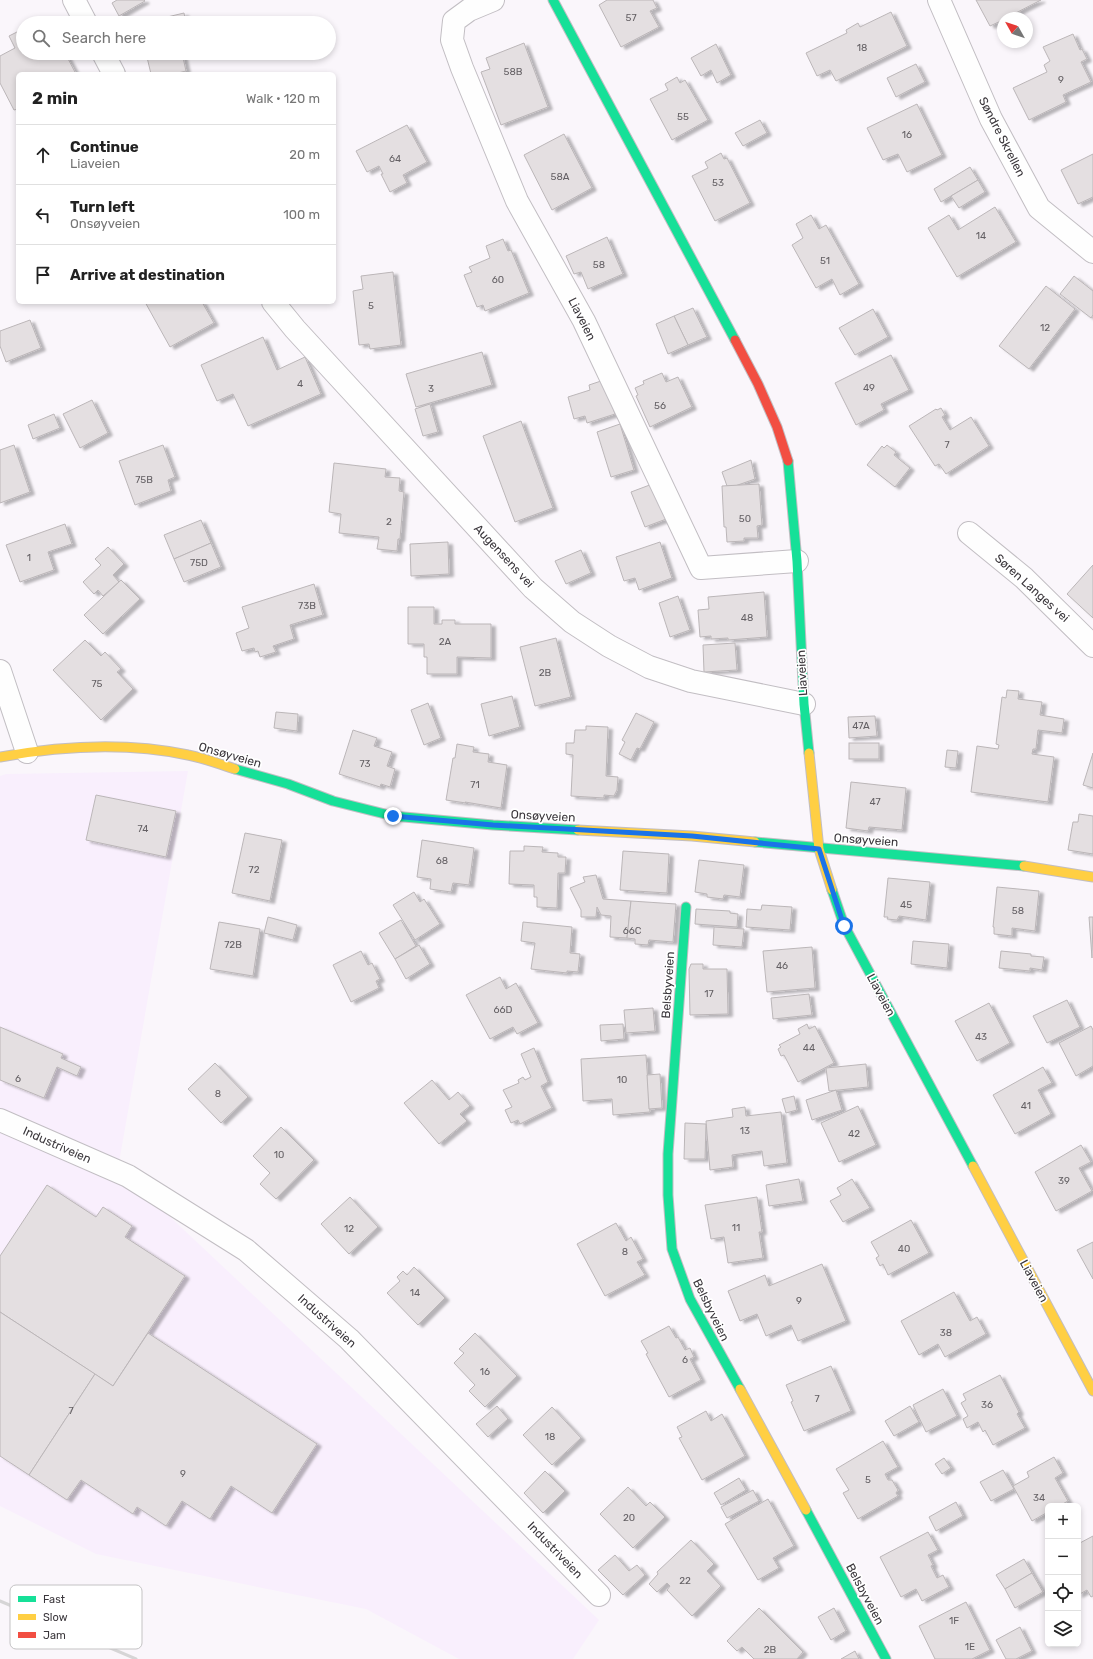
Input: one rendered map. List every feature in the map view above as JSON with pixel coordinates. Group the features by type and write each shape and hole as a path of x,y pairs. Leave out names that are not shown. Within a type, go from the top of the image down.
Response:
{"street":[{"path":"74,0 82,16"},
{"name":"Liaveien","path":"493,0 469,10 454,21 452,40 462,68 517,200 584,321 701,568 797,561"},
{"name":"Liaveien","path":"553,0 758,384 777,427 789,466 797,561 804,704 819,849 844,926 1093,1391"},
{"name":"Søndre Skrellen","path":"939,0 991,118 1039,208 1093,252"},
{"path":"107,60 113,72"},
{"name":"Augensens vei","path":"275,304 295,330 533,588 572,622 609,646 649,667 691,681 804,704"},
{"name":"Søren Langes vei","path":"969,533 1024,578 1093,646"},
{"path":"0,671 27,752"},
{"name":"Onsøyveien","path":"0,757 27,752 86,747 133,748 188,755 288,784 333,802 393,816 493,825 692,836 819,849 1014,865 1093,877"},
{"name":"Belsbyveien","path":"686,907 668,1154 668,1195 672,1249 690,1299 854,1597 886,1659"},
{"name":"Industriveien","path":"0,1120 128,1176 246,1250 348,1339 599,1595"}],"shaded area":[{"path":"188,771 118,1168 599,1620 573,1659 459,1659 366,1609 96,1554 0,1506 0,776 6,774"}],"building":[{"path":"117,0 145,1 119,16 112,3"},
{"path":"607,0 653,0 657,8 650,11 659,27 621,47 599,5"},
{"path":"976,0 1041,0 1018,12 997,12 997,23 990,26"},
{"path":"891,12 907,46 836,81 830,70 817,76 806,53 847,33 846,30 858,23 860,27"},
{"path":"184,13 185,16 171,16"},
{"path":"16,32 16,60 69,60 75,72 16,72 16,110 14,110 0,83 0,56 15,48 9,36"},
{"path":"1073,34 1080,50 1082,49 1087,59 1081,62 1091,82 1063,95 1066,102 1029,120 1013,88 1047,72 1044,65 1050,61 1043,47"},
{"path":"524,43 548,107 501,125 481,72 490,69 486,58"},
{"path":"716,44 731,75 717,83 711,70 701,76 691,58"},
{"path":"148,60 184,60 186,71 182,72 151,72"},
{"path":"916,64 925,82 896,97 887,78"},
{"path":"677,77 680,83 685,80 708,120 672,140 650,99 668,90 665,84"},
{"path":"917,104 942,155 907,172 898,154 883,160 867,128"},
{"path":"760,120 767,133 743,146 735,133"},
{"path":"407,125 427,162 403,175 407,183 390,192 381,174 383,174 379,166 367,172 356,151"},
{"path":"564,134 592,188 552,210 524,155"},
{"path":"721,153 724,159 727,158 750,203 715,221 692,176 708,168 705,162"},
{"path":"1093,154 1093,197 1078,204 1061,170"},
{"path":"970,167 978,180 941,202 934,189"},
{"path":"978,180 985,192 959,208 951,196"},
{"path":"995,207 1016,242 957,277 928,228 949,215 958,230"},
{"path":"811,215 819,229 826,225 859,284 840,295 832,279 816,288 792,245 803,238 796,224"},
{"path":"607,237 623,274 588,289 581,272 574,274 566,256"},
{"path":"503,239 508,251 511,250 529,293 485,311 483,305 477,307 464,275 472,272 469,267 490,258 486,246"},
{"path":"393,272 401,345 370,349 369,344 359,345 353,291 363,289 361,276"},
{"path":"1074,276 1093,291 1093,315 1091,318 1060,294"},
{"path":"1046,286 1075,309 1029,369 999,346"},
{"path":"146,304 203,304 214,323 170,347"},
{"path":"693,308 707,337 688,345 674,316"},
{"path":"873,309 888,337 855,355 839,328"},
{"path":"674,316 688,345 668,354 656,324"},
{"path":"30,320 41,348 6,362 0,346 0,331"},
{"path":"263,337 277,370 305,357 321,394 248,426 233,394 217,401 201,365"},
{"path":"482,352 492,385 416,407 406,374"},
{"path":"891,355 909,390 881,404 884,410 856,425 835,383"},
{"path":"662,373 666,382 678,377 692,407 650,427 636,396 638,395 635,388 644,384 643,381"},
{"path":"604,380 615,414 587,423 585,416 574,419 568,397 590,390 589,385"},
{"path":"92,400 108,433 80,448 63,414"},
{"path":"430,404 438,432 423,436 415,409"},
{"path":"941,408 945,415 942,417 950,430 971,417 989,446 946,474 939,464 935,466 909,426 936,409"},
{"path":"54,414 60,428 33,439 28,425"},
{"path":"521,421 553,508 515,522 483,436"},
{"path":"620,424 634,470 611,477 597,432"},
{"path":"14,445 30,492 0,503 0,450"},
{"path":"163,445 175,477 168,480 171,491 135,505 119,461"},
{"path":"887,445 896,452 894,455 910,468 895,487 867,465 882,446 884,448"},
{"path":"751,460 755,479 735,486 727,486 722,472"},
{"path":"334,463 386,469 385,477 400,478 399,491 404,492 400,539 398,539 397,551 377,549 379,537 339,533 341,514 329,512"},
{"path":"655,483 669,518 645,527 631,492"},
{"path":"759,484 762,525 757,526 758,538 744,538 744,541 727,542 726,527 724,527 722,486"},
{"path":"201,520 211,543 174,559 164,535"},
{"path":"65,524 72,544 48,552 54,570 20,582 6,545"},
{"path":"448,542 449,574 411,576 410,544"},
{"path":"660,542 672,578 639,590 635,578 624,581 616,557"},
{"path":"211,543 221,567 184,582 174,559"},
{"path":"108,547 124,564 113,575 119,582 103,596 98,590 94,594 83,582 101,565 95,559"},
{"path":"581,550 591,573 566,584 555,561"},
{"path":"1093,565 1093,618 1067,594"},
{"path":"121,580 140,599 103,634 84,615"},
{"path":"314,584 323,615 290,625 294,639 273,646 276,652 260,657 258,651 255,652 254,648 242,651 236,633 249,628 242,607"},
{"path":"764,592 767,637 728,640 728,638 711,639 711,636 700,637 698,610 709,609 708,597"},
{"path":"678,596 690,630 670,637 659,603"},
{"path":"408,607 434,607 434,624 442,624 442,620 455,620 455,624 491,624 491,658 457,657 457,674 427,674 427,657 424,657 424,644 408,644"},
{"path":"556,638 571,697 535,706 520,647"},
{"path":"85,640 101,656 105,652 121,669 117,672 133,689 101,720 53,670"},
{"path":"735,643 737,670 704,672 703,645"},
{"path":"1007,690 1019,691 1018,699 1042,702 1040,715 1064,719 1062,733 1038,730 1036,749 1033,749 1032,754 1054,757 1048,802 971,792 977,746 998,749 999,745 996,744 1002,697 1006,698"},
{"path":"512,696 520,727 489,736 481,704"},
{"path":"428,703 441,738 424,745 411,710"},
{"path":"276,712 298,714 297,731 274,728"},
{"path":"636,713 654,722 640,749 637,748 631,760 619,754 625,742 622,740"},
{"path":"875,716 877,736 849,738 848,717"},
{"path":"586,726 608,727 606,776 618,777 617,790 614,796 604,795 604,798 571,796 573,755 566,754 566,743 574,743 575,730 586,730"},
{"path":"353,730 377,738 374,746 392,752 387,766 395,769 390,787 381,784 380,787 339,774"},
{"path":"849,743 879,743 879,759 849,759"},
{"path":"457,744 474,747 473,752 489,754 488,762 507,765 501,808 446,800 453,758 455,758"},
{"path":"947,750 958,751 956,768 945,767"},
{"path":"1093,753 1093,788 1083,785"},
{"path":"851,782 906,788 902,830 869,827 868,831 846,828"},
{"path":"96,795 176,811 166,857 86,840"},
{"path":"1079,814 1093,816 1093,854 1068,850 1073,822 1078,822"},
{"path":"245,833 282,840 270,901 232,893"},
{"path":"422,840 474,848 469,885 453,883 451,892 430,889 431,879 417,877"},
{"path":"524,846 543,847 542,852 558,853 558,857 566,857 565,873 558,873 557,908 537,907 537,897 534,897 534,885 509,884 510,851 524,851"},
{"path":"623,851 669,854 667,893 620,890"},
{"path":"699,860 744,865 740,897 724,895 723,899 707,897 707,894 695,892"},
{"path":"596,875 603,899 631,901 627,938 610,937 611,916 601,915 597,907 596,917 581,917 581,910 570,888 585,882 583,877"},
{"path":"888,878 930,882 926,920 899,916 897,920 887,919 888,917 884,917"},
{"path":"997,887 1039,891 1035,931 1012,928 1012,936 994,934 993,927"},
{"path":"414,892 420,902 424,899 440,924 415,940 393,905"},
{"path":"631,901 676,904 673,942 649,940 648,945 635,944 635,939 627,938"},
{"path":"762,905 792,907 790,930 746,927 747,909 761,910"},
{"path":"696,909 730,911 730,913 738,914 737,927 695,924"},
{"path":"268,917 297,925 293,940 264,933"},
{"path":"1089,917 1093,917 1092,958"},
{"path":"401,920 416,946 395,959 379,933"},
{"path":"219,922 260,929 253,976 210,969"},
{"path":"523,922 572,927 570,953 580,954 578,972 567,971 567,973 531,969 535,943 521,941"},
{"path":"714,927 744,929 742,947 713,945"},
{"path":"913,941 949,944 947,968 911,964"},
{"path":"419,945 430,964 406,979 395,959"},
{"path":"812,947 815,988 767,992 763,951"},
{"path":"361,951 368,965 372,963 380,979 376,981 379,988 351,1002 333,965"},
{"path":"1001,951 1044,957 1042,970 1030,968 1030,971 999,968"},
{"path":"691,964 703,964 703,969 727,969 728,1014 690,1015 689,969"},
{"path":"500,977 506,989 516,983 538,1023 517,1034 513,1027 490,1039 466,995"},
{"path":"809,994 812,1015 773,1019 771,998"},
{"path":"1067,1000 1080,1027 1047,1043 1033,1016"},
{"path":"989,1003 1010,1043 977,1061 955,1021"},
{"path":"653,1008 655,1031 626,1033 624,1010"},
{"path":"623,1024 624,1039 601,1041 600,1025"},
{"path":"807,1024 809,1029 815,1026 834,1063 798,1082 784,1055 781,1056 778,1049 781,1047 779,1045 800,1034 798,1029"},
{"path":"1091,1026 1093,1030 1093,1066 1076,1076 1059,1043"},
{"path":"0,1027 63,1054 61,1058 81,1067 77,1076 57,1067 44,1098 0,1080"},
{"path":"534,1048 548,1082 541,1086 552,1108 520,1124 518,1120 511,1123 505,1110 512,1107 503,1090 519,1083 518,1080 523,1077 525,1080 531,1077 521,1054"},
{"path":"646,1055 650,1112 613,1115 612,1099 583,1101 581,1059"},
{"path":"215,1063 248,1097 221,1123 188,1089"},
{"path":"866,1064 868,1087 829,1091 826,1068"},
{"path":"1043,1067 1052,1083 1038,1090 1051,1114 1015,1134 993,1095"},
{"path":"660,1074 662,1108 649,1109 647,1075"},
{"path":"432,1080 449,1100 458,1092 470,1106 460,1114 467,1121 439,1144 404,1103"},
{"path":"836,1090 842,1110 812,1120 806,1100"},
{"path":"794,1096 797,1110 786,1113 782,1099"},
{"path":"858,1106 876,1145 839,1162 821,1123"},
{"path":"745,1107 746,1116 781,1112 787,1163 764,1166 762,1151 732,1155 733,1167 710,1170 706,1121 733,1117 732,1109"},
{"path":"685,1123 706,1124 705,1159 684,1159"},
{"path":"281,1127 314,1160 276,1199 260,1184 270,1173 253,1156"},
{"path":"1081,1145 1091,1162 1079,1168 1092,1191 1056,1211 1035,1172"},
{"path":"799,1179 803,1201 769,1206 766,1185"},
{"path":"852,1179 870,1208 843,1222 830,1201 841,1195 837,1188"},
{"path":"47,1185 96,1217 103,1207 132,1226 125,1237 185,1276 113,1386 0,1312 0,1256"},
{"path":"350,1197 378,1227 349,1254 321,1224"},
{"path":"757,1197 762,1232 759,1232 763,1258 728,1263 724,1237 711,1239 705,1205"},
{"path":"911,1220 929,1253 888,1275 883,1264 880,1266 876,1258 879,1256 871,1242"},
{"path":"616,1223 626,1241 631,1237 643,1259 637,1262 645,1275 605,1296 577,1244"},
{"path":"1093,1242 1093,1279 1077,1250"},
{"path":"822,1264 846,1321 798,1341 791,1325 766,1336 757,1314 740,1321 728,1291 765,1275 769,1286"},
{"path":"414,1267 445,1298 418,1325 387,1293 400,1281 397,1277 403,1271 407,1275"},
{"path":"954,1292 970,1321 977,1317 986,1334 945,1357 938,1344 919,1355 901,1321"},
{"path":"0,1312 95,1374 29,1475 0,1456"},
{"path":"669,1326 676,1338 678,1337 685,1350 690,1348 694,1357 690,1359 701,1380 669,1397 646,1354 648,1353 641,1341"},
{"path":"148,1333 317,1444 272,1513 231,1486 210,1519 182,1501 166,1526 137,1507 133,1514 81,1480 67,1500 29,1475 95,1374 113,1386"},
{"path":"475,1333 517,1376 485,1407 469,1391 475,1385 454,1363 464,1353 459,1349"},
{"path":"831,1366 851,1411 804,1431 791,1402 793,1401 786,1385"},
{"path":"1000,1375 1019,1412 1017,1414 1025,1428 993,1445 985,1430 983,1432 978,1422 967,1428 963,1419 968,1416 961,1403 966,1400 963,1394"},
{"path":"943,1389 957,1416 926,1432 913,1405"},
{"path":"497,1406 508,1419 488,1437 476,1424"},
{"path":"910,1406 919,1422 894,1436 885,1421"},
{"path":"552,1407 581,1438 552,1465 523,1435"},
{"path":"706,1411 711,1421 722,1414 745,1456 702,1480 679,1438 682,1437 677,1427"},
{"path":"883,1441 898,1467 885,1474 888,1480 892,1480 898,1490 896,1493 898,1496 858,1519 843,1493 849,1490 836,1469"},
{"path":"1054,1457 1063,1473 1055,1478 1068,1501 1064,1503 1045,1503 1045,1514 1032,1521 1013,1486 1029,1477 1027,1472"},
{"path":"944,1458 951,1468 942,1474 935,1464"},
{"path":"1003,1470 1014,1489 991,1501 980,1482"},
{"path":"545,1471 565,1491 543,1513 524,1493"},
{"path":"739,1478 746,1490 721,1505 714,1493"},
{"path":"628,1487 646,1506 650,1502 665,1517 633,1548 600,1514"},
{"path":"753,1490 759,1501 727,1518 721,1507"},
{"path":"768,1499 794,1546 773,1558 779,1568 758,1580 725,1524"},
{"path":"956,1502 963,1516 936,1531 929,1517"},
{"path":"928,1532 938,1550 928,1555 933,1565 931,1566 937,1578 943,1575 949,1587 922,1601 916,1589 901,1597 880,1557"},
{"path":"1093,1536 1093,1596 1091,1597 1087,1590 1081,1593 1081,1542"},
{"path":"691,1540 714,1564 707,1571 721,1586 692,1616 667,1590 670,1586 667,1583 657,1592 649,1584 658,1574 657,1572"},
{"path":"615,1555 629,1571 637,1565 645,1575 623,1595 598,1570"},
{"path":"1024,1559 1032,1573 1005,1589 996,1575"},
{"path":"1032,1573 1043,1592 1015,1608 1005,1589"},
{"path":"966,1602 990,1650 972,1659 935,1659 919,1626"},
{"path":"759,1608 803,1652 797,1659 754,1659 742,1647 737,1651 727,1641"},
{"path":"834,1608 846,1631 831,1640 818,1617"},
{"path":"1020,1627 1032,1651 1016,1659 1006,1659 996,1640"},
{"path":"855,1651 859,1659 841,1659"}],"railway":[{"path":"0,1601 10,1605"},
{"path":"113,1649 136,1659"}],"traffic: fast":[{"path":"553,0 735,340"},
{"path":"788,461 797,561 804,704 809,753"},
{"path":"235,769 288,784 333,801 393,816 493,825 578,830"},
{"path":"755,842 1024,866"},
{"path":"832,890 844,925 973,1166"},
{"path":"686,907 668,1154 668,1195 672,1249 690,1299 740,1389"},
{"path":"806,1510 886,1659"}],"traffic: slow":[{"path":"0,757 70,748 141,748 206,759 235,769"},
{"path":"809,753 819,849 832,890"},
{"path":"578,830 692,836 755,842"},
{"path":"1024,866 1093,877"},
{"path":"973,1166 1093,1391"},
{"path":"740,1389 806,1510"}],"traffic: jam":[{"path":"735,340 758,384 777,427 788,461"}],"route":[{"path":"393,816 493,825 692,836 819,849 844,926"}]}
